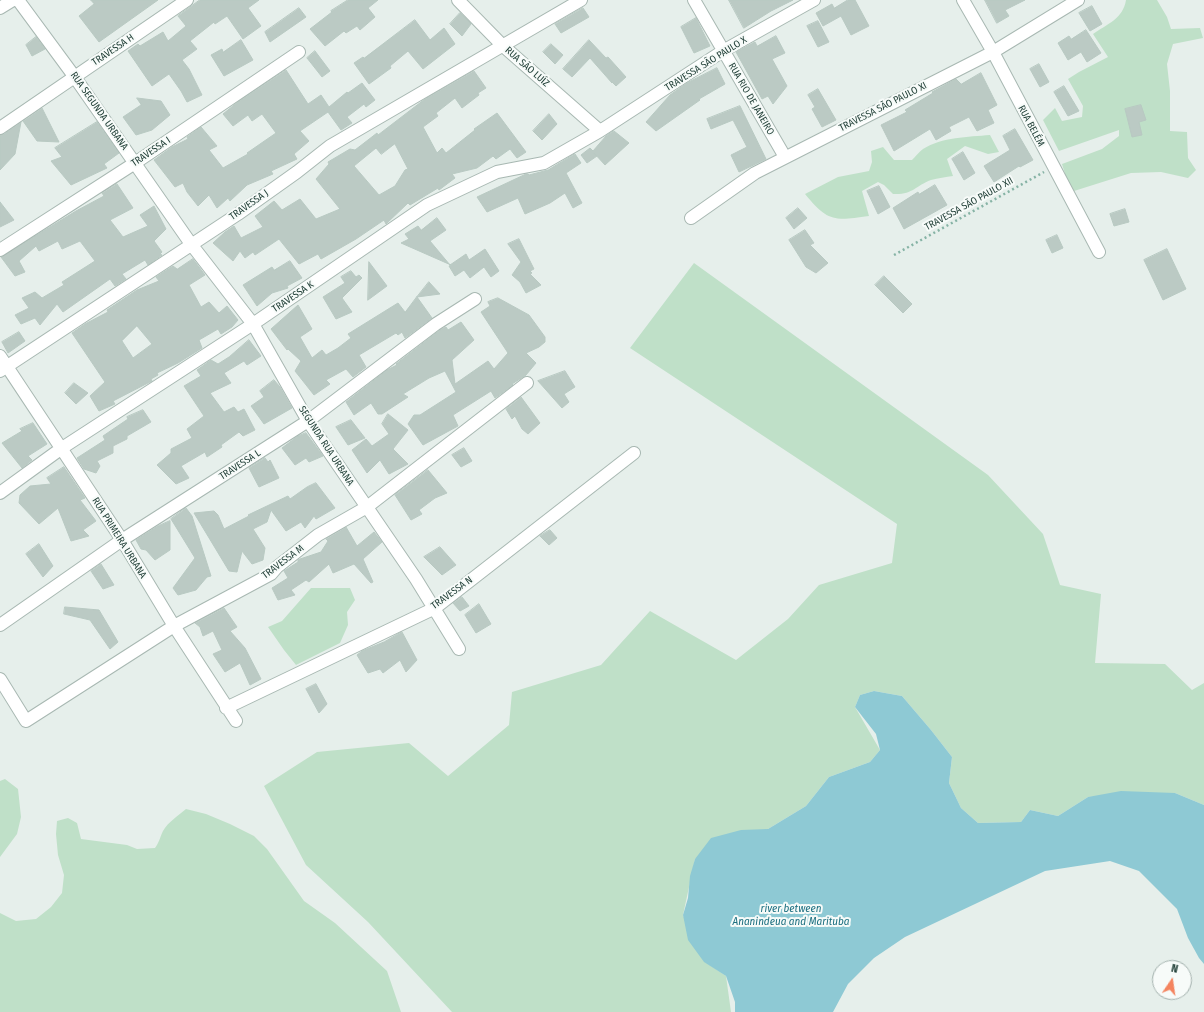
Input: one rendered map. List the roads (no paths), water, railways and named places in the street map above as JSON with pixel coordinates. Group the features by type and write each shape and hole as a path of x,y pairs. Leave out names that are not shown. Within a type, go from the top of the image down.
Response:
{"street":[{"path":"0,8 13,0"},
{"name":"RUA SEGUNDA URBANA","path":"18,0 74,76 191,244"},
{"name":"TRAVESSA H","path":"0,128 187,0"},
{"name":"RUA SÃO LUÍZ","path":"458,0 502,45 600,131"},
{"name":"TRAVESSA J","path":"2,365 238,214 297,172 330,146 581,0"},
{"name":"RUA RIO DE JANEIRO","path":"694,0 785,157"},
{"name":"TRAVESSA SÃO PAULO X","path":"600,131 723,51 814,0"},
{"name":"RUA BELÉM","path":"963,0 993,52 1099,252"},
{"name":"TRAVESSA SÃO PAULO XI","path":"690,218 755,173 993,52 1078,0"},
{"name":"TRAVESSA I","path":"0,250 135,163 299,52"},
{"name":"TRAVESSA K","path":"0,493 62,448 253,324 427,205 496,172 544,163 600,131"},
{"name":"SEGUNDA RUA URBANA","path":"191,244 253,324 308,421 435,608 459,649"},
{"name":"TRAVESSA L","path":"0,625 122,540 308,421 436,324 475,299"},
{"name":"RUA PRIMEIRA URBANA","path":"2,365 62,448 122,540 226,708 236,721"},
{"name":"TRAVESSA M","path":"0,679 26,721 174,626 271,574 277,567 318,535 367,507 527,383"},
{"name":"TRAVESSA N","path":"226,708 435,608 634,453"}],"water":[{"name":"river between Ananindeua and Marituba","path":"874,691 902,696 931,730 952,757 949,783 961,808 978,823 1021,822 1030,810 1058,816 1088,797 1121,791 1175,793 1204,805 1204,964 1188,938 1177,909 1139,871 1110,861 1045,871 905,937 874,958 848,984 833,1012 735,1012 735,1002 726,976 704,962 688,940 683,915 688,898 690,876 695,859 711,838 741,830 768,829 806,806 829,777 870,762 880,750 876,734 855,707 860,695"}]}
